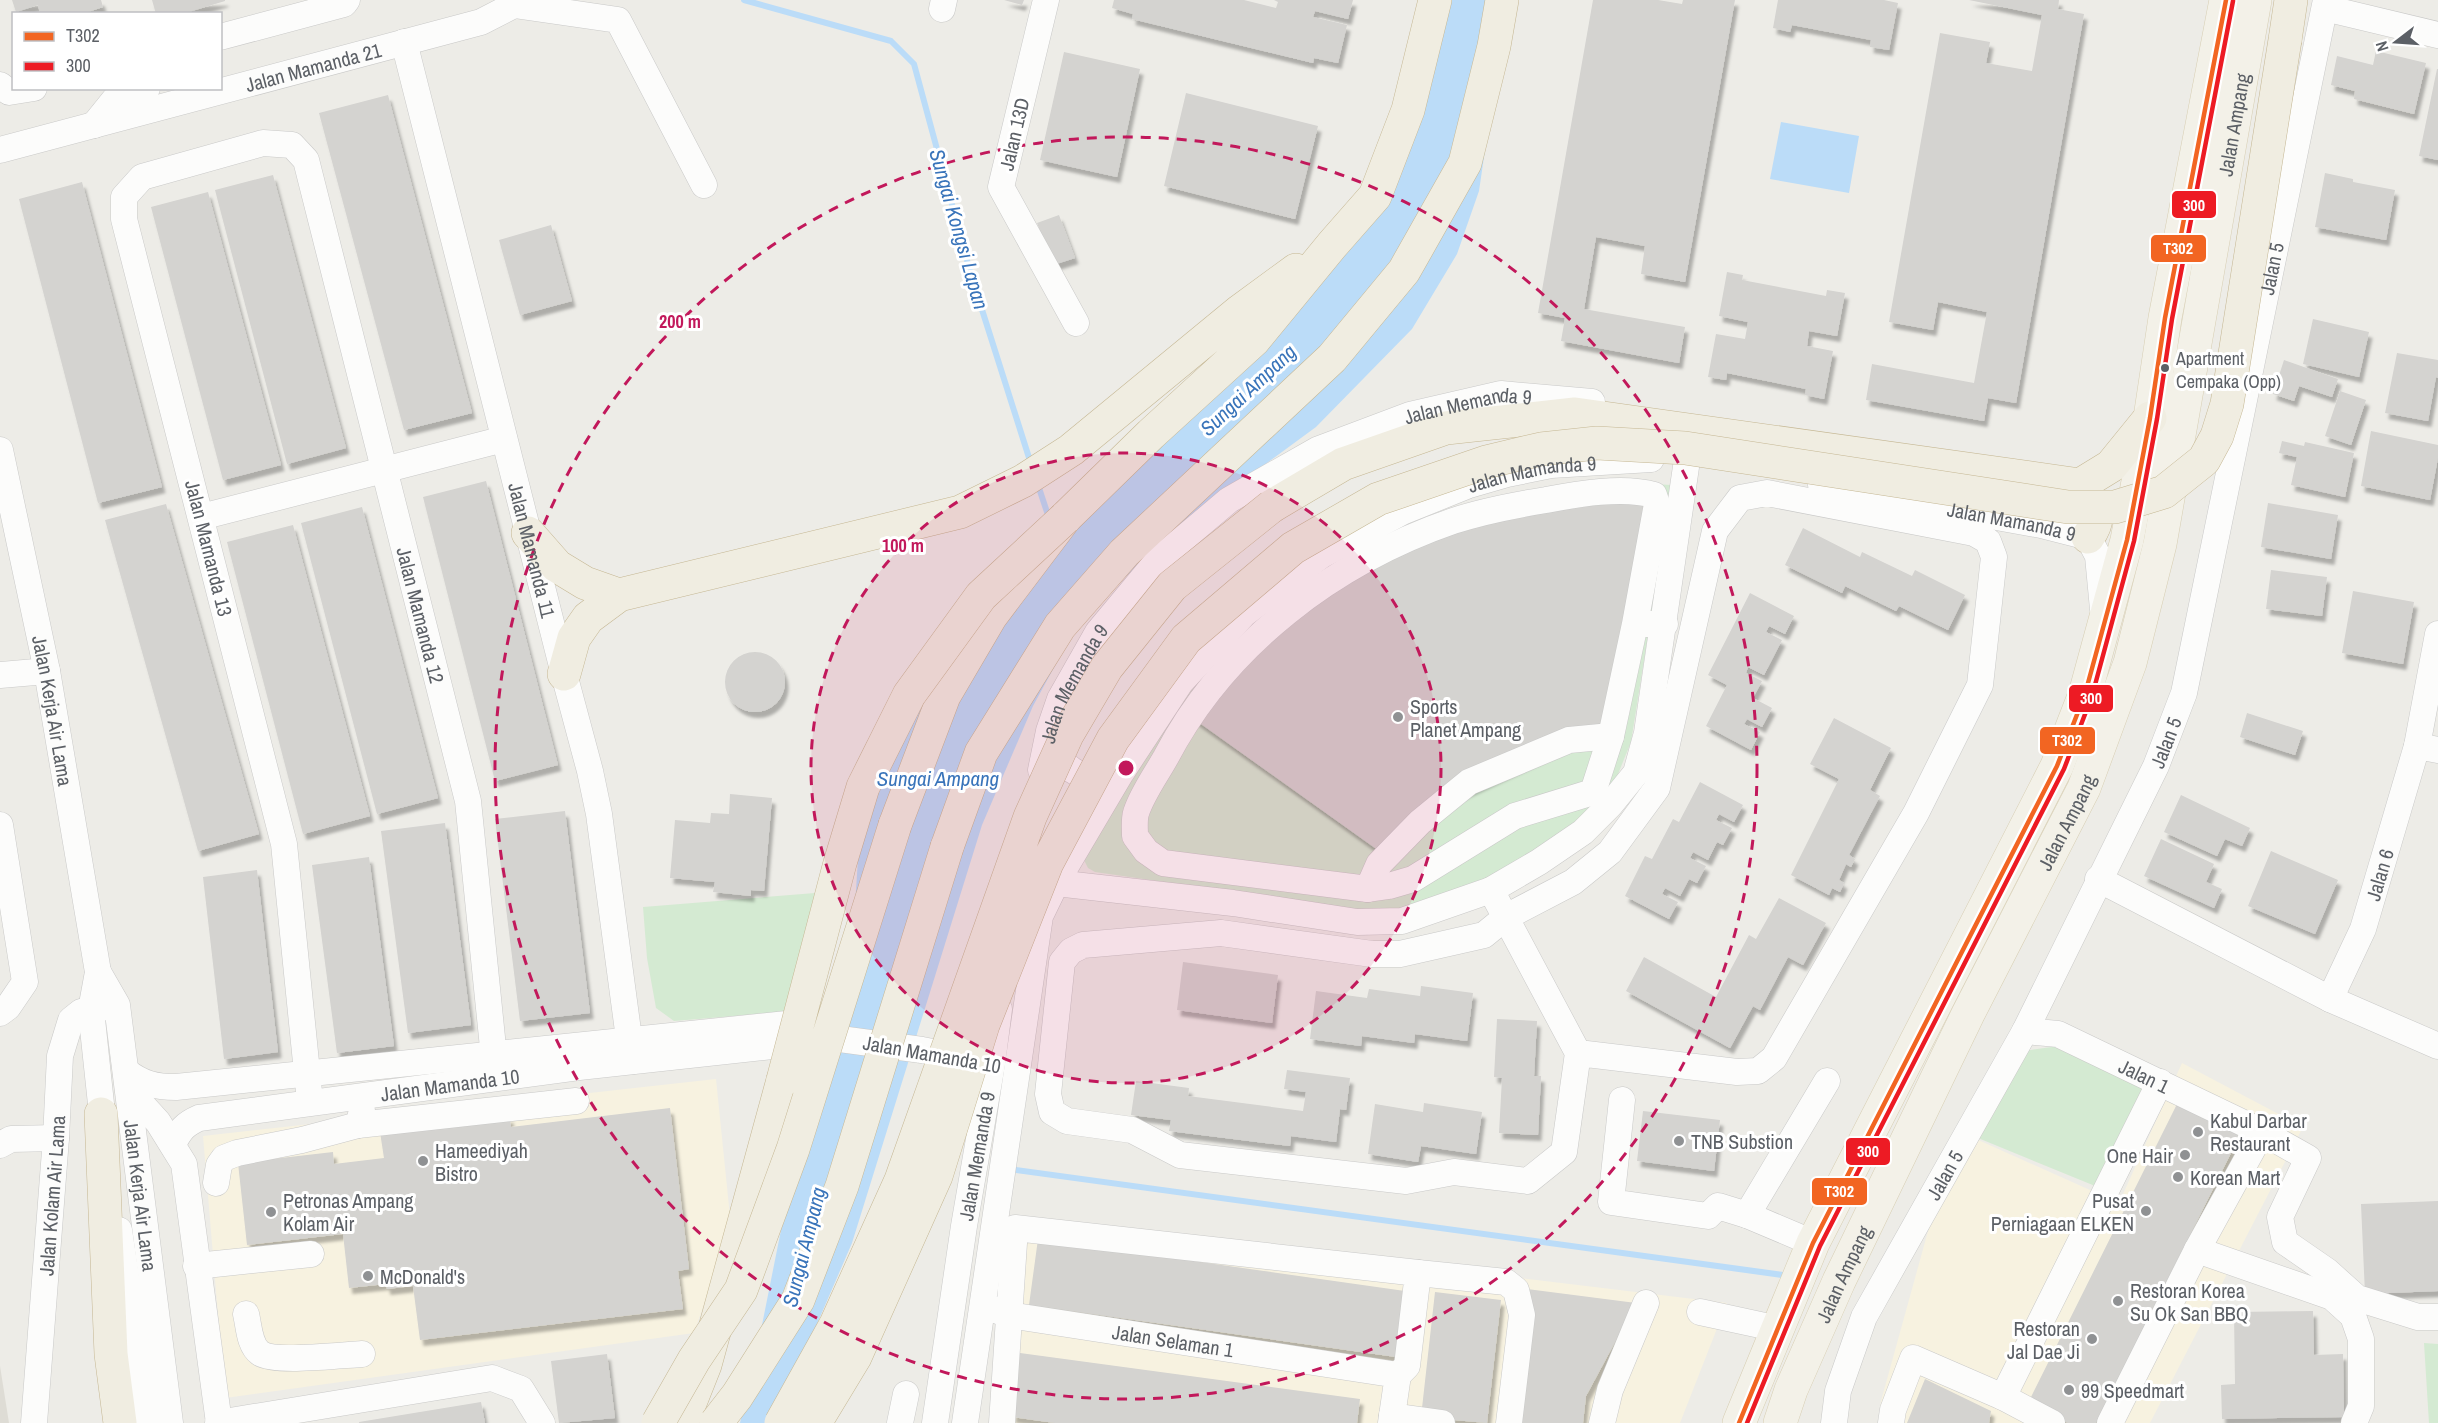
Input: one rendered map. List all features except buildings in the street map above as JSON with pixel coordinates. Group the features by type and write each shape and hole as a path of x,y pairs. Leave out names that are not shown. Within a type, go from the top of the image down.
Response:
{"highway":[{"path":"682,1423 705,1365 837,874 863,787 909,695 981,596 1065,519 1150,434 1254,340 1375,196 1408,110 1435,0"},
{"path":"716,1423 737,1396 798,1300 842,1186 947,847 981,753 1060,626 1074,609 1124,553 1332,358 1404,271 1465,163 1494,46 1502,0"},
{"path":"815,1423 855,1357 936,1176 983,1025 1047,863 1113,739 1186,639 1293,548 1378,499 1486,462 1541,449 1596,442 1685,448 2068,507 2115,507 2164,492 2204,460 2217,436 2227,404 2291,0"},
{"path":"564,674 574,638 588,618 619,595 960,512 1023,481 1071,450 1240,311 1332,245"},
{"path":"781,1423 836,1324 901,1180 1030,817 1067,735 1107,667 1172,586 1272,506 1343,464 1446,428 1575,414 2080,485 2111,466 2150,418"},
{"path":"2080,485 2093,503 2096,518 2094,528 2088,537"},
{"path":"658,1423 694,1360 741,1290 793,1149 895,825 944,696 991,616 1065,519"},
{"path":"528,533 557,566 585,583 619,595"},
{"path":"101,1114 111,1354 120,1423"}],"main road":[{"name":"Jalan Ampang","path":"1738,1423 1813,1243 2057,766 2085,694 2127,540 2150,418 2165,318 2226,0"},
{"name":"Jalan Ampang","path":"1780,1423 1791,1390 1839,1281 1968,1014 2084,788 2130,663 2160,544 2255,0"}],"street":[{"path":"222,36 344,4 347,0"},
{"name":"Jalan 13D","path":"1046,0 1001,187 1076,323"},
{"path":"515,2 618,20 704,184"},
{"name":"Jalan Mamanda 21","path":"222,87 481,22 515,2"},
{"path":"2326,4 2438,35"},
{"name":"Jalan 5","path":"1834,1423 1838,1391 1864,1317 2025,1031 2098,879 2156,766 2184,693 2326,4"},
{"name":"Jalan Mamanda 11","path":"404,42 564,674 591,771 599,814 631,1051"},
{"path":"0,85 9,92 22,90"},
{"path":"94,125 115,99 141,90"},
{"name":"Jalan Mamanda 21","path":"0,150 94,125 198,93"},
{"name":"Jalan Mamanda 13","path":"306,160 292,145 263,143 142,177 124,197 124,219 285,844 310,1102"},
{"name":"Jalan Mamanda 12","path":"306,160 468,801 495,1066"},
{"name":"Jalan Memanda 9","path":"934,1423 964,1226 992,1065 1008,913 1049,731 1060,699 1098,632 1158,560 1229,500 1317,450 1410,415 1501,394 1600,403 1714,433"},
{"path":"201,517 504,439"},
{"name":"Jalan Kerja Air Lama","path":"0,450 8,526 47,672 98,972 91,1010 101,1114 148,1423"},
{"name":"Jalan Mamanda 9","path":"1056,883 1121,773 1180,683 1244,614 1322,555 1402,512 1469,485 1507,474 1551,465 1650,458 1687,460 2041,525 2088,537 2098,556 2102,580 2103,624"},
{"path":"1008,913 1024,896 1056,883 1233,903 1358,922 1402,921 1491,890 1584,832 1610,805 1636,772 1647,733 1650,624 1657,504 1654,495 1646,493 1605,492 1504,507 1444,525 1396,544 1342,573 1300,600 1261,633 1223,674 1180,729 1136,814 1135,836 1146,851 1163,863 1368,889 1413,879 1515,816 1593,792 1650,624 1687,460"},
{"path":"1491,890 1506,917 1578,1053 1564,1152 1528,1181 1454,1172 1406,1181 1180,1155 1132,1130 1067,1121 1052,1112 1048,1094 1062,962 1071,951 1083,945 1221,933 1372,954 1400,954 1484,935 1506,917 1573,882 1610,852 1657,788 1716,531 1740,498 1767,493 1974,533 1988,541 1994,557 1980,685 1916,813 1773,1058 1758,1071 1737,1072 1578,1053"},
{"name":"Jalan 6","path":"2330,999 2362,929 2428,748 2438,634"},
{"path":"0,675 47,672"},
{"path":"1049,731 1052,744 1061,759 1079,776 1100,779 1121,773"},
{"path":"1368,889 1379,864 1420,822 1469,782 1569,740 1611,736"},
{"path":"0,825 25,982 8,1006 0,1013"},
{"path":"1233,903 1236,872"},
{"path":"2098,879 2330,999 2438,1046"},
{"name":"Jalan Memanda 9","path":"965,1423 1040,916 1056,883"},
{"name":"Jalan Kerja Air Lama","path":"98,972 117,1005 170,1423"},
{"path":"928,1051 961,1036 983,1015 1001,990"},
{"name":"Jalan Kolam Air Lama","path":"34,1423 56,1138 60,1056 70,1020 81,1012 117,1005"},
{"name":"Jalan 1","path":"2025,1031 2058,1034 2262,1131 2308,1158 2280,1217 2285,1242 2327,1271 2357,1298 2418,1317 2438,1317"},
{"name":"Jalan Mamanda 10","path":"127,1080 136,1080 153,1087 176,1087 307,1074 495,1066 631,1051 790,1044 817,1035 928,1051 1019,1070"},
{"name":"Jalan Mamanda 10","path":"173,1144 179,1131 188,1122 199,1118 367,1095 495,1066"},
{"path":"127,1080 173,1144 185,1172 219,1423 492,1378 521,1389 542,1423"},
{"path":"1747,1215 1827,1081"},
{"path":"2003,1397 2160,1082"},
{"path":"358,1125 367,1095"},
{"path":"1622,1100 1611,1202 1708,1216 1719,1206 1747,1215 1813,1243"},
{"path":"216,1183 219,1165 224,1158 358,1125 576,1101"},
{"path":"2110,1423 2198,1250 2262,1131"},
{"path":"0,1145 11,1139 56,1138"},
{"path":"1002,1423 1016,1228 1506,1282 1516,1290 1522,1315 1509,1423"},
{"path":"2198,1250 2332,1297 2353,1316 2361,1339 2361,1406 2354,1423"},
{"path":"196,1266 311,1254"},
{"path":"1418,1273 1407,1366 1398,1375 1391,1419 1442,1423"},
{"path":"1602,1423 1610,1390 1646,1303"},
{"name":"Jalan Selaman 1","path":"981,1306 1009,1315 1398,1375"},
{"path":"1700,1311 1779,1329"},
{"path":"246,1314 252,1344 260,1354 274,1358 362,1354"},
{"path":"1891,1423 1893,1410 1913,1358 2003,1397 2052,1423"},
{"path":"900,1423 906,1394"}],"shaded area":[{"path":"2182,1063 2303,1127 2150,1423 1878,1423 1881,1401 1956,1130 2119,1203"},
{"path":"716,1079 731,1226 694,1333 225,1398 203,1136"},
{"path":"1011,1217 1727,1303 1680,1423 992,1423"},
{"path":"0,1366 9,1423 0,1423"}],"green space":[{"name":"Sports Planet Ampang","path":"1631,483 1672,485 1631,742 1614,784 1585,819 1496,881 1381,912 1095,872 1088,868 1084,860 1109,802 1229,638 1285,594 1377,539 1424,520"},
{"path":"815,893 807,1010 674,1021 656,1008 647,958 643,907"},
{"path":"2065,1045 2150,1088 2100,1188 1978,1138 2024,1051"},
{"path":"2424,1343 2438,1344 2438,1423 2429,1423"}],"water":[{"name":"Sungai Ampang","path":"1424,0 1507,0 1479,191 1457,254 1412,329 1316,427 1163,539 1076,627 1033,706 982,825 852,1243 788,1391 765,1423 740,1423 791,1180 854,922 861,811 883,754 1078,498 1373,196"},
{"path":"1781,122 1859,136 1849,193 1770,179"}],"waterway":[{"name":"Sungai Kongsi Lapan","path":"744,0 891,41 914,64 971,275 1031,464"},
{"name":"Sungai Kongsi Lapan","path":"1037,482 1049,518"},
{"path":"1009,1169 1790,1276"}],"transit line":[{"name":"T302","path":"1739,1423 1813,1243 2057,766 2085,694 2127,540 2150,418 2165,318 2226,0"},
{"name":"300","path":"1747,1423 1820,1246 2064,769 2092,696 2134,541 2157,419 2172,319 2233,1"}],"place":[{"name":"Apartment Cempaka (Opp)","path":"2165,368"},
{"name":"Sports Planet Ampang","path":"1398,717"},
{"name":"Kabul Darbar Restaurant","path":"2198,1132"},
{"name":"TNB Substion","path":"1679,1141"},
{"name":"One Hair","path":"2185,1155"},
{"name":"Hameediyah Bistro","path":"423,1161"},
{"name":"Korean Mart","path":"2178,1177"},
{"name":"Pusat Perniagaan ELKEN","path":"2146,1211"},
{"name":"Petronas Ampang Kolam Air","path":"271,1212"},
{"name":"McDonald's","path":"368,1276"},
{"name":"Restoran Korea Su Ok San BBQ","path":"2118,1301"},
{"name":"Restoran Jal Dae Ji","path":"2092,1339"},
{"name":"99 Speedmart","path":"2069,1390"}]}
